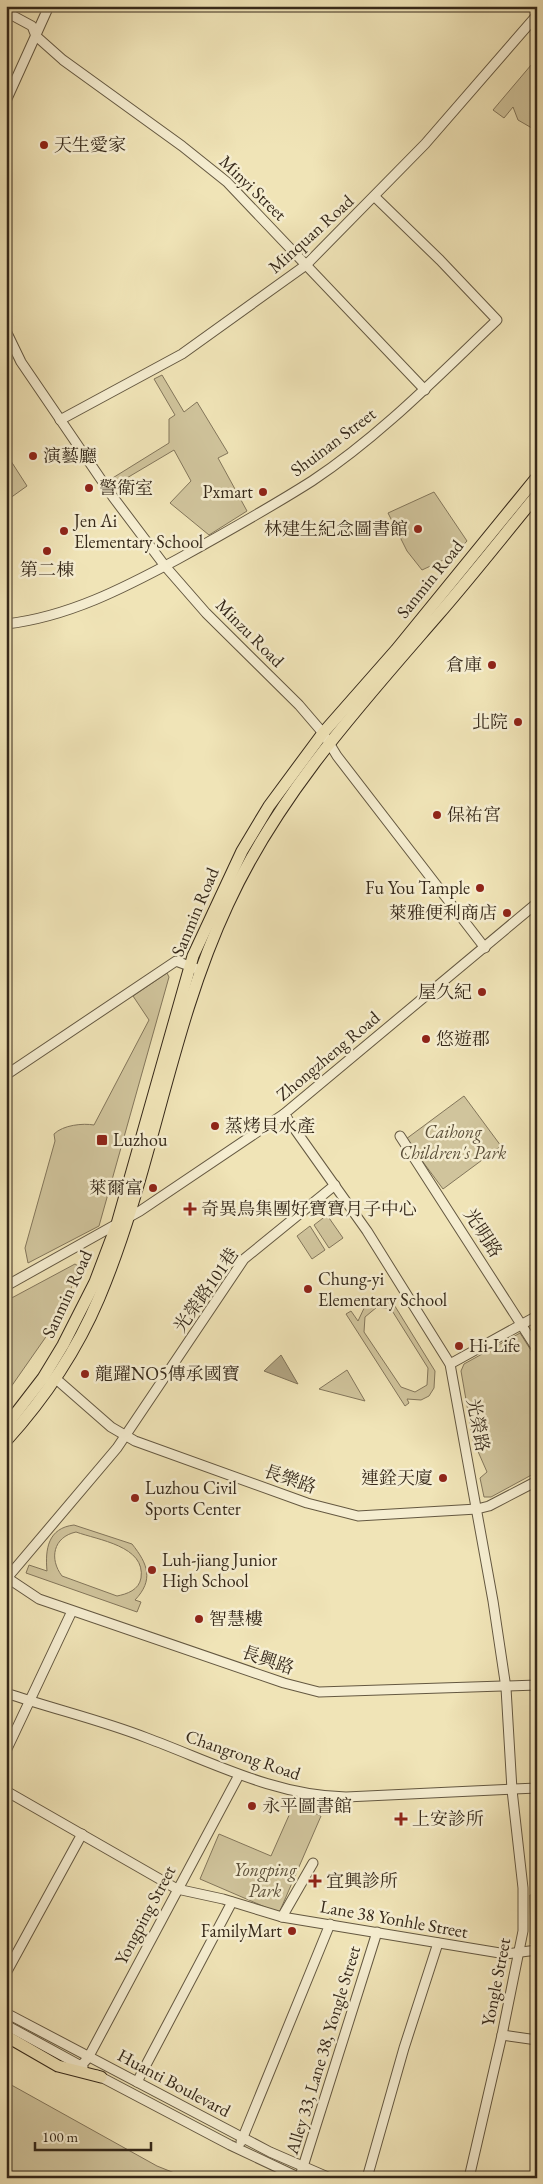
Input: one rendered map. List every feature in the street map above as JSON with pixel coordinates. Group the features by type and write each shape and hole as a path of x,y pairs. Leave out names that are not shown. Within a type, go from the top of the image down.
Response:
{"main road":[{"name":"Sanmin Road","path":"6,1426 42,1378 63,1345 95,1282 122,1221 195,968 224,886 242,851 269,806 323,732 396,650 537,477"},
{"name":"Sanmin Road","path":"195,968 260,840 301,779 368,696 455,595 537,495"},
{"name":"Sanmin Road","path":"6,1441 55,1378 98,1301 119,1247 122,1221"},
{"path":"6,2036 58,2066 79,2068 101,2077"}],"street":[{"path":"7,96 36,36 48,6"},
{"name":"Minyi Street","path":"6,12 32,26 36,36 63,60 182,146 227,182 425,390"},
{"name":"Minquan Road","path":"60,420 182,354 306,265 375,197 461,105 537,15"},
{"name":"Shuinan Street","path":"6,624 48,617 118,591 312,481 368,438 425,390 497,320 440,260 375,197"},
{"name":"Minzu Road","path":"6,331 21,362 60,420 113,497 165,566 206,613 299,705 323,732 330,745 485,948"},
{"name":"Zhongzheng Road","path":"6,1286 122,1221 284,1114 537,903"},
{"path":"6,1075 176,961 195,968"},
{"name":"光榮路","path":"284,1114 335,1185 450,1364 477,1509 506,1688 512,1790"},
{"name":"光明路","path":"400,1136 537,1350"},
{"name":"光榮路101巷","path":"7,1578 125,1435 244,1259 335,1185"},
{"path":"450,1364 537,1316"},
{"name":"長樂路","path":"55,1378 111,1428 125,1435 307,1503 358,1516 477,1509 489,1506 537,1481"},
{"name":"長興路","path":"7,1578 39,1599 284,1683 319,1692 506,1688 537,1685"},
{"path":"6,1751 72,1610"},
{"name":"Changrong Road","path":"6,1693 146,1737 239,1775 282,1789 328,1797 537,1788"},
{"name":"Yongping Street","path":"79,2068 88,2058 239,1775"},
{"name":"Yongle Street","path":"469,2178 502,2036 523,1931 523,1888 512,1790"},
{"name":"Lane 38 Yonhle Street","path":"6,1792 177,1889 232,1902 282,1917 506,1954 537,1950"},
{"path":"6,1973 82,1834"},
{"path":"282,1917 313,1863"},
{"path":"137,2082 232,1902"},
{"path":"239,2149 330,1924"},
{"name":"Alley 33, Lane 38, Yongle Street","path":"300,2178 345,2028 377,1932"},
{"path":"366,2178 404,2048 438,1943"},
{"name":"Huanti Boulevard","path":"6,2013 88,2058 243,2138 330,2178"},
{"path":"6,2025 79,2068"},
{"path":"502,2036 537,2040"},
{"name":"Huanti Boulevard","path":"101,2077 239,2149 300,2178"}],"green space":[{"path":"537,58 537,131 518,120 513,107 504,118 493,110"},
{"path":"162,375 184,412 197,402 228,453 218,458 247,511 209,535 170,503 191,481 174,450 115,485 111,479 169,443 169,419 175,415 154,379"},
{"path":"9,458 27,486 6,501 6,460"},
{"path":"434,492 467,541 454,555 422,570 407,551 388,513"},
{"path":"167,973 169,977 99,1226 28,1263 25,1248 55,1141 54,1134 73,1125 94,1125 149,1020 133,996"},
{"name":"Caihong Children's Park","path":"464,1096 501,1146 443,1189 406,1139"},
{"path":"327,1215 343,1238 329,1248 314,1225"},
{"path":"310,1226 325,1250 312,1259 297,1236"},
{"path":"75,1264 81,1268 50,1331 6,1394 6,1301"},
{"path":"387,1300 393,1303 435,1371 434,1388 429,1396 421,1400 407,1399 409,1403 405,1406 346,1314 351,1311 358,1321 366,1304","holes":["377,1307 391,1309 428,1368 427,1385 415,1392 401,1387 364,1332 365,1317"]},
{"path":"520,1333 537,1360 537,1472 491,1497 484,1497 480,1478 487,1472 473,1440 461,1371 464,1364"},
{"path":"347,1370 365,1401 319,1389"},
{"path":"74,1525 132,1544 138,1551 145,1565 147,1579 141,1593 135,1600 141,1602 137,1612 26,1573 29,1565 47,1571 47,1555 50,1541 59,1530","holes":["76,1532 119,1546 128,1551 136,1558 141,1567 141,1578 138,1586 128,1593 117,1596 62,1576 55,1563 56,1550 62,1539"]},
{"name":"Yongping Park","path":"294,1804 321,1816 279,1913 200,1879 219,1834 271,1856"},
{"path":"537,1894 537,1944 531,1944 530,1895"},
{"path":"6,2082 157,2166 187,2178 6,2178"}],"shaded area":[{"path":"281,1355 298,1384 264,1371"}],"place":[{"name":"天生愛家","path":"44,145"},
{"name":"演藝廳","path":"33,456"},
{"name":"警衛室","path":"89,488"},
{"name":"Pxmart","path":"263,492"},
{"name":"林建生紀念圖書館","path":"418,529"},
{"name":"Jen Ai Elementary School","path":"64,531"},
{"name":"第二棟","path":"47,551"},
{"name":"倉庫","path":"492,665"},
{"name":"北院","path":"518,722"},
{"name":"保祐宮","path":"437,815"},
{"name":"Fu You Tample","path":"480,888"},
{"name":"萊雅便利商店","path":"507,913"},
{"name":"屋久紀","path":"482,992"},
{"name":"悠遊郡","path":"426,1039"},
{"name":"蒸烤貝水產","path":"215,1126"},
{"name":"Luzhou","path":"102,1140"},
{"name":"萊爾富","path":"153,1188"},
{"name":"奇異鳥集團好寶寶月子中心","path":"190,1209"},
{"name":"Chung-yi Elementary School","path":"308,1289"},
{"name":"Hi-Life","path":"459,1346"},
{"name":"龍躍NO5傳承國寶","path":"85,1374"},
{"name":"連銓天廈","path":"443,1478"},
{"name":"Luzhou Civil Sports Center","path":"135,1498"},
{"name":"Luh-jiang Junior High School","path":"152,1570"},
{"name":"智慧樓","path":"199,1619"},
{"name":"永平圖書館","path":"252,1806"},
{"name":"上安診所","path":"401,1819"},
{"name":"宜興診所","path":"315,1881"},
{"name":"FamilyMart","path":"292,1931"}]}
